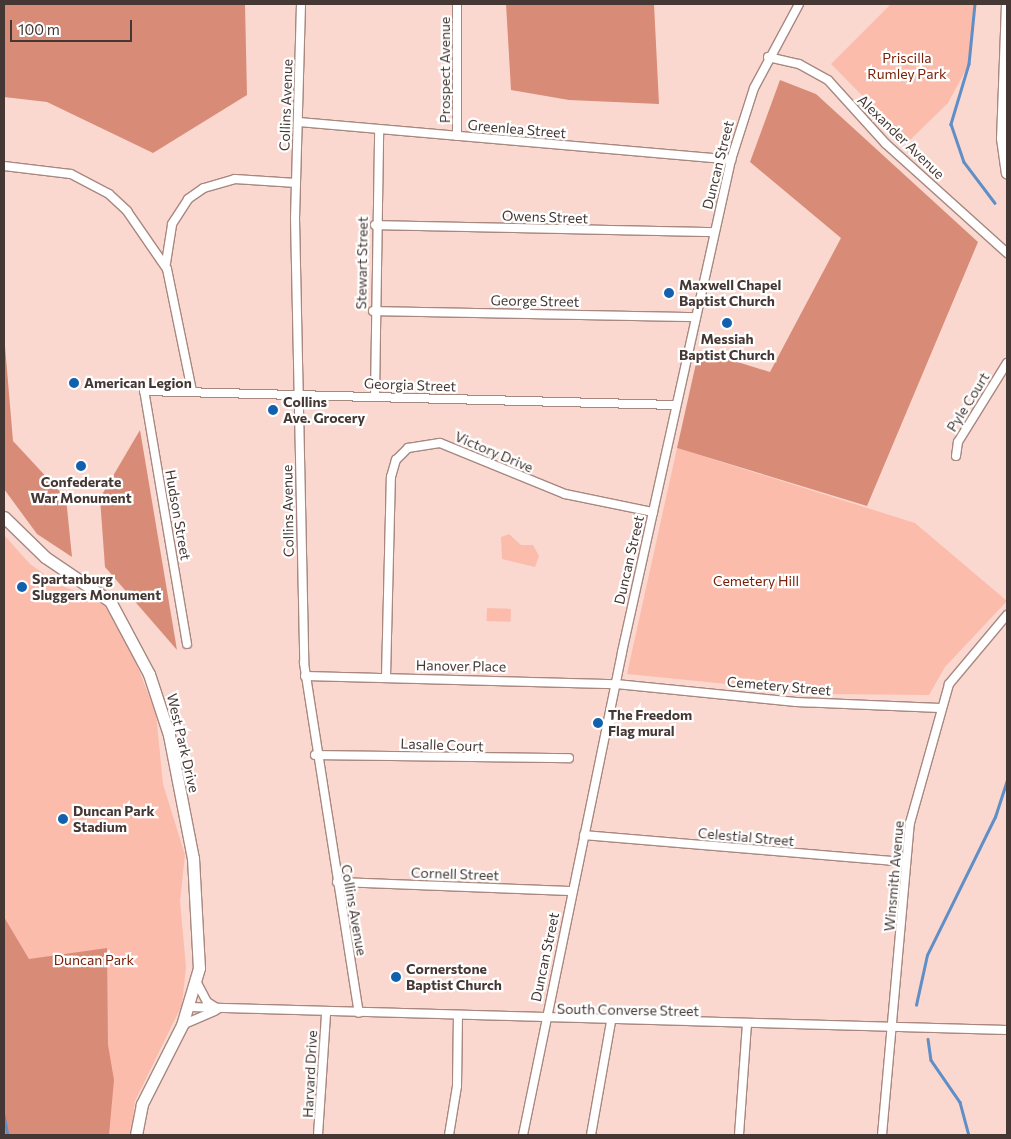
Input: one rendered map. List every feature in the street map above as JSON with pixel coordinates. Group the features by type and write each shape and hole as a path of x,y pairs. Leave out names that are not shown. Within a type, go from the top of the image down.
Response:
{"street":[{"name":"Collins Avenue","path":"301,4 300,122 296,184 298,394 305,676 315,755 359,1013"},
{"name":"Prospect Avenue","path":"457,4 457,136"},
{"name":"Duncan Street","path":"523,1135 545,1020 616,684 731,160 748,104 768,57 799,4"},
{"path":"1007,4 1002,138 1007,173"},
{"name":"Alexander Avenue","path":"768,57 799,64 828,80 880,138 1007,252"},
{"name":"Greenlea Street","path":"300,122 731,160"},
{"name":"Stewart Street","path":"375,396 373,311 379,130"},
{"path":"4,166 62,171 109,194 143,230 167,269"},
{"path":"192,391 167,269 172,224 200,190 235,179 296,184"},
{"name":"Owens Street","path":"375,225 714,232"},
{"name":"George Street","path":"373,311 696,318"},
{"name":"Pyle Court","path":"956,456 958,442 1007,363"},
{"name":"Georgia Street","path":"144,391 676,405"},
{"name":"Hudson Street","path":"144,391 187,644"},
{"name":"Victory Drive","path":"386,677 391,477 396,460 408,448 440,443 565,494 653,512"},
{"name":"West Park Drive","path":"4,517 44,557 110,601 149,674 164,718 192,849 197,984 182,1026 142,1104 136,1135"},
{"name":"Winsmith Avenue","path":"882,1135 910,823 940,708 958,669 1007,615"},
{"name":"Hanover Place","path":"305,676 616,684"},
{"name":"Cemetery Street","path":"616,684 796,702 940,708"},
{"name":"Lasalle Court","path":"315,755 569,758"},
{"name":"Celestial Street","path":"584,835 906,862"},
{"name":"Cornell Street","path":"337,882 572,891"},
{"path":"197,984 207,1002 219,1010"},
{"name":"South Converse Street","path":"189,1007 326,1014 359,1013 611,1022 1007,1030"},
{"name":"South Converse Street","path":"182,1026 219,1010"},
{"name":"Harvard Drive","path":"318,1135 326,1014"},
{"path":"449,1135 458,1078 458,1016"},
{"path":"591,1135 611,1022"},
{"path":"739,1135 747,1024"}],"green space":[{"path":"4,4 245,4 247,95 153,153 47,102 4,97"},
{"path":"506,4 654,4 659,104 569,100 511,90"},
{"name":"Priscilla Rumley Park","path":"891,4 975,4 969,64 948,103 908,142 831,64"},
{"path":"780,80 816,94 978,242 867,506 677,448 699,350 770,372 841,238 750,162"},
{"path":"4,334 13,441 66,498 72,557 37,534 4,489"},
{"path":"140,430 177,650 105,567 100,498"},
{"name":"Cemetery Hill","path":"677,448 915,523 1007,601 945,667 929,695 825,694 627,674"},
{"path":"509,534 521,545 533,545 539,556 535,567 502,559 501,537"},
{"name":"Duncan Park","path":"4,535 30,564 60,585 103,602 130,647 156,714 163,784 185,855 180,901 186,967 182,1005 135,1101 131,1135 4,1135"},
{"path":"487,608 511,609 511,622 487,621"},
{"path":"4,917 29,959 107,948 108,1045 114,1080 109,1135 4,1135"}],"waterway":[{"path":"975,4 969,64 951,124 964,162 995,203"},
{"path":"916,1005 927,955 995,817 1007,780"},
{"path":"928,1039 931,1060 960,1102 969,1135"},
{"path":"4,1115 8,1135"}],"place":[{"name":"Maxwell Chapel Baptist Church","path":"669,293"},
{"name":"Messiah Baptist Church","path":"727,323"},
{"name":"American Legion","path":"74,383"},
{"name":"Collins Ave. Grocery","path":"273,410"},
{"name":"Confederate War Monument","path":"81,466"},
{"name":"Spartanburg Sluggers Monument","path":"22,587"},
{"name":"The Freedom Flag mural","path":"598,723"},
{"name":"Duncan Park Stadium","path":"63,819"},
{"name":"Cornerstone Baptist Church","path":"396,977"}]}
